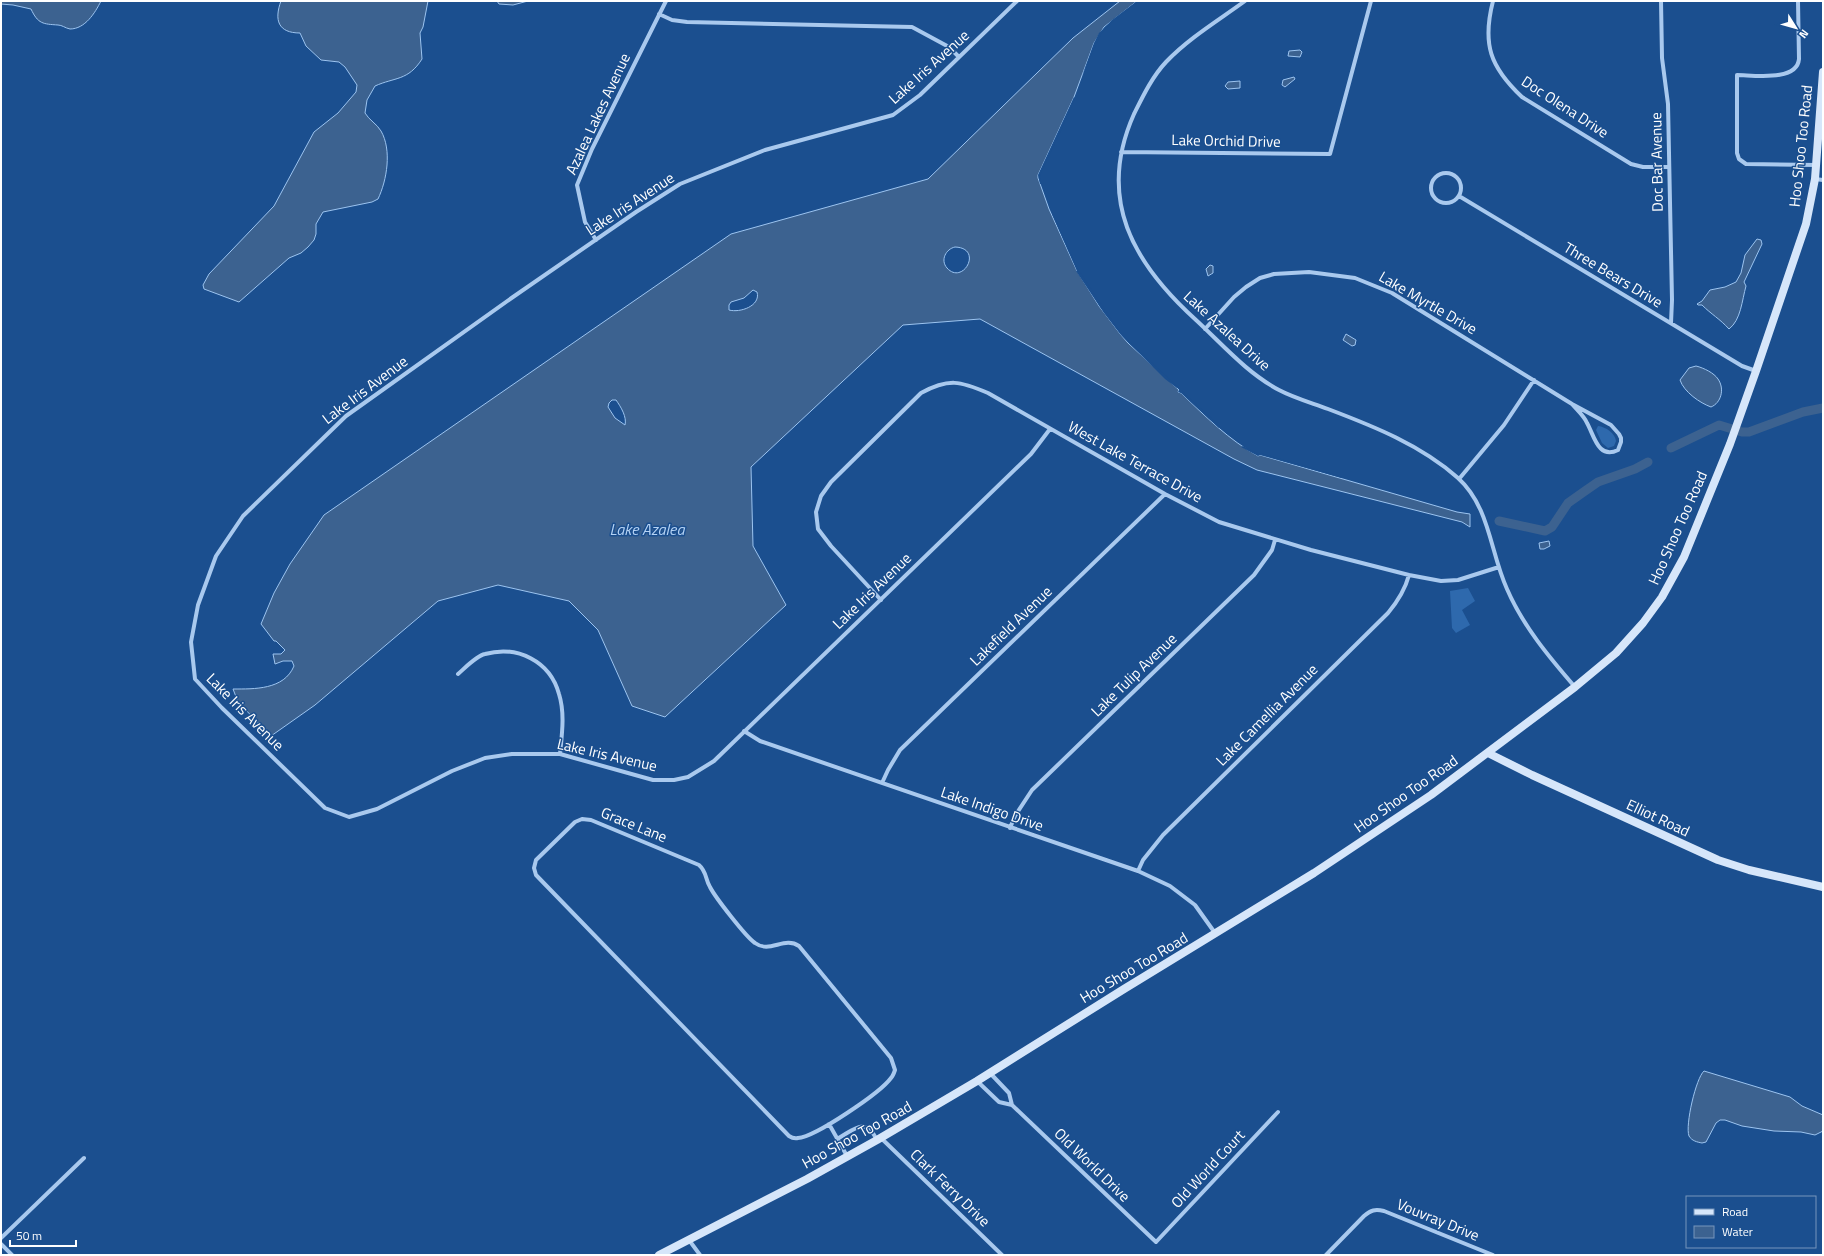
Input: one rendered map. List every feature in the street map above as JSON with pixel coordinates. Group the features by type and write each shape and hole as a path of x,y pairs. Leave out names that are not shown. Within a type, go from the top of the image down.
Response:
{"street":[{"name":"Azalea Lakes Avenue","path":"596,240 585,222 577,185 592,149 666,1"},
{"name":"Lake Iris Avenue","path":"1017,1 920,95 893,115 765,150 680,184 636,212 513,297 346,416 278,480 243,516 216,556 198,605 191,642 195,679 222,708 325,808 349,817 378,809 452,771 485,758 512,754 560,754 653,780 674,780 688,777 714,761 1031,454 1050,429"},
{"name":"Lake Azalea Drive","path":"1245,1 1184,46 1165,64 1151,81 1138,105 1128,129 1118,165 1118,184 1121,204 1128,230 1140,256 1164,289 1250,371 1279,390 1347,416 1412,446 1441,464 1459,478 1473,495 1481,510 1499,567 1515,606 1529,629 1554,663 1575,686"},
{"name":"Lake Orchid Drive","path":"1121,152 1330,154 1371,1"},
{"name":"Doc Olena Drive","path":"1493,1 1488,19 1490,51 1502,77 1516,92 1631,164 1643,167 1669,166"},
{"name":"Doc Bar Avenue","path":"1661,1 1662,58 1667,97 1671,323"},
{"path":"1798,1 1799,59 1794,70 1782,75 1737,75 1737,153 1739,159 1746,164 1816,165"},
{"path":"659,14 677,21 693,22 912,27 949,47 959,57"},
{"name":"Hoo Shoo Too Road","path":"659,1255 879,1139 977,1081 1124,989 1216,934 1406,813 1488,753 1616,653 1662,597 1684,557 1733,435 1756,371 1801,242 1819,180 1816,165 1823,72"},
{"path":"1442,173 1454,174 1461,184 1459,196 1449,203 1438,201 1430,192 1432,180 1442,173"},
{"name":"Three Bears Drive","path":"1459,196 1742,366 1756,371"},
{"name":"Lake Myrtle Drive","path":"1205,329 1234,297 1260,278 1288,272 1330,273 1355,278 1392,293 1572,404 1616,429 1621,438 1618,450 1607,452 1601,450 1593,438 1587,423 1572,404"},
{"path":"1459,478 1504,425 1534,380"},
{"name":"West Lake Terrace Drive","path":"881,600 818,529 816,512 821,496 831,482 921,393 937,385 954,383 967,385 988,394 1219,522 1275,540 1409,575 1441,581 1458,580 1499,567"},
{"name":"Lakefield Avenue","path":"882,783 900,750 1166,494"},
{"name":"Lake Tulip Avenue","path":"1010,828 1015,816 1032,790 1254,575 1272,550 1275,540"},
{"name":"Lake Camellia Avenue","path":"1138,872 1143,860 1163,834 1388,613 1406,586 1409,575"},
{"path":"458,674 483,654 502,651 529,656 549,672 559,694 563,721 560,754"},
{"name":"Lake Indigo Drive","path":"744,731 760,741 1138,872 1170,886 1195,905 1216,934"},
{"name":"Elliot Road","path":"1488,753 1629,820 1718,860 1753,871 1823,887"},
{"name":"Grace Lane","path":"582,819 591,820 695,863 704,870 707,882 714,894 756,944 768,947 791,942 801,948 891,1058 894,1065 894,1074 887,1082 850,1111 829,1124 803,1137 798,1138 789,1136 536,875 534,868 536,860 575,822 582,819"},
{"name":"Old World Drive","path":"990,1073 1009,1093 1012,1105"},
{"name":"Old World Drive","path":"977,1081 1000,1102 1012,1105 1156,1242"},
{"name":"Old World Court","path":"1156,1242 1278,1112"},
{"path":"829,1124 848,1156"},
{"name":"Clark Ferry Drive","path":"837,1139 859,1127 866,1126 871,1129 879,1139 1002,1255"},
{"path":"1,1238 84,1158"},
{"name":"Vouvray Drive","path":"1326,1255 1364,1216 1373,1210 1384,1211 1493,1255"},
{"path":"688,1240 700,1255"},
{"path":"1,1244 12,1255"}],"shaded area":[{"path":"1598,426 1607,429 1612,433 1616,441 1614,446 1608,448 1602,443 1596,430"},
{"path":"1468,588 1475,601 1462,610 1470,625 1456,633 1452,628 1450,591"}],"water":[{"path":"1,1 101,1 89,20 80,26 70,29 59,25 42,22 36,18 31,9 1,4"},
{"path":"281,1 428,1 423,27 420,33 422,59 412,71 406,75 375,86 367,100 365,113 381,131 387,156 386,174 378,199 372,202 323,212 316,224 316,234 314,240 308,247 301,253 289,258 239,302 204,289 203,285 209,274 274,206 314,132 338,113 356,92 357,85 345,67 339,62 321,60 306,46 300,33 287,31 282,28 278,19"},
{"path":"497,1 528,1 513,5 499,4"},
{"name":"Lake Azalea","path":"1120,1 1137,1 1104,27 1094,43 1074,97 1038,175 1049,209 1077,271 1099,306 1121,335 1179,390 1178,392 1247,450 1258,456 1260,455 1457,512 1470,514 1470,527 1462,522 1257,470 1234,459 980,319 903,325 751,467 753,546 786,605 665,717 632,706 598,630 569,601 498,585 438,601 315,705 271,736 238,702 233,689 259,688 276,684 289,674 294,666 292,661 283,661 275,664 273,654 281,654 285,650 276,641 274,641 261,624 274,593 290,564 324,515 731,234 928,179 1073,38","holes":["955,247 964,249 968,253 969,259 968,265 964,270 959,272 953,272 947,268 944,262 947,252","753,290 757,292 756,301 753,305 744,309 734,311 729,310 729,305 731,302 744,298","612,400 616,400 622,409 625,425 615,418 608,407"]},
{"path":"1300,50 1302,52 1300,57 1288,56 1289,51"},
{"path":"1294,77 1295,79 1285,87 1282,85 1283,80"},
{"path":"1240,81 1240,88 1228,89 1225,86 1228,82"},
{"path":"1757,239 1761,240 1762,244 1744,282 1746,286 1739,315 1729,329 1702,305 1697,304 1702,301 1710,290 1725,287 1736,282 1741,273 1745,255"},
{"path":"1210,265 1213,266 1213,273 1208,276 1206,269"},
{"path":"1346,334 1356,340 1355,345 1352,346 1343,340"},
{"path":"1696,366 1711,373 1720,383 1721,395 1717,402 1711,407 1702,403 1693,396 1685,389 1680,380 1689,368"},
{"path":"1549,541 1550,546 1540,549 1539,543"},
{"path":"1704,1071 1790,1097 1802,1106 1823,1115 1823,1131 1815,1135 1801,1132 1774,1131 1742,1126 1725,1120 1720,1120 1716,1123 1706,1142 1702,1143 1695,1141 1689,1136 1688,1130 1690,1112 1698,1083"}],"pier":[{"path":"1139,1 1112,22 1101,34 1082,76 1099,33 1112,20"},
{"path":"1074,97 1075,98 1064,124 1040,175 1040,184 1038,175"},
{"path":"1052,214 1079,272 1122,335 1178,387 1177,388 1165,379 1121,335 1104,313 1076,271"},
{"path":"1180,389 1220,426 1219,428 1181,393 1178,392"},
{"path":"1243,446 1258,454 1260,453 1342,478 1260,455 1258,456 1241,447"}],"waterway":[{"path":"1671,448 1719,425 1742,432 1749,432 1803,412 1823,408"},
{"path":"1499,521 1545,531 1552,527 1568,503 1598,482 1635,469 1648,462"}]}
